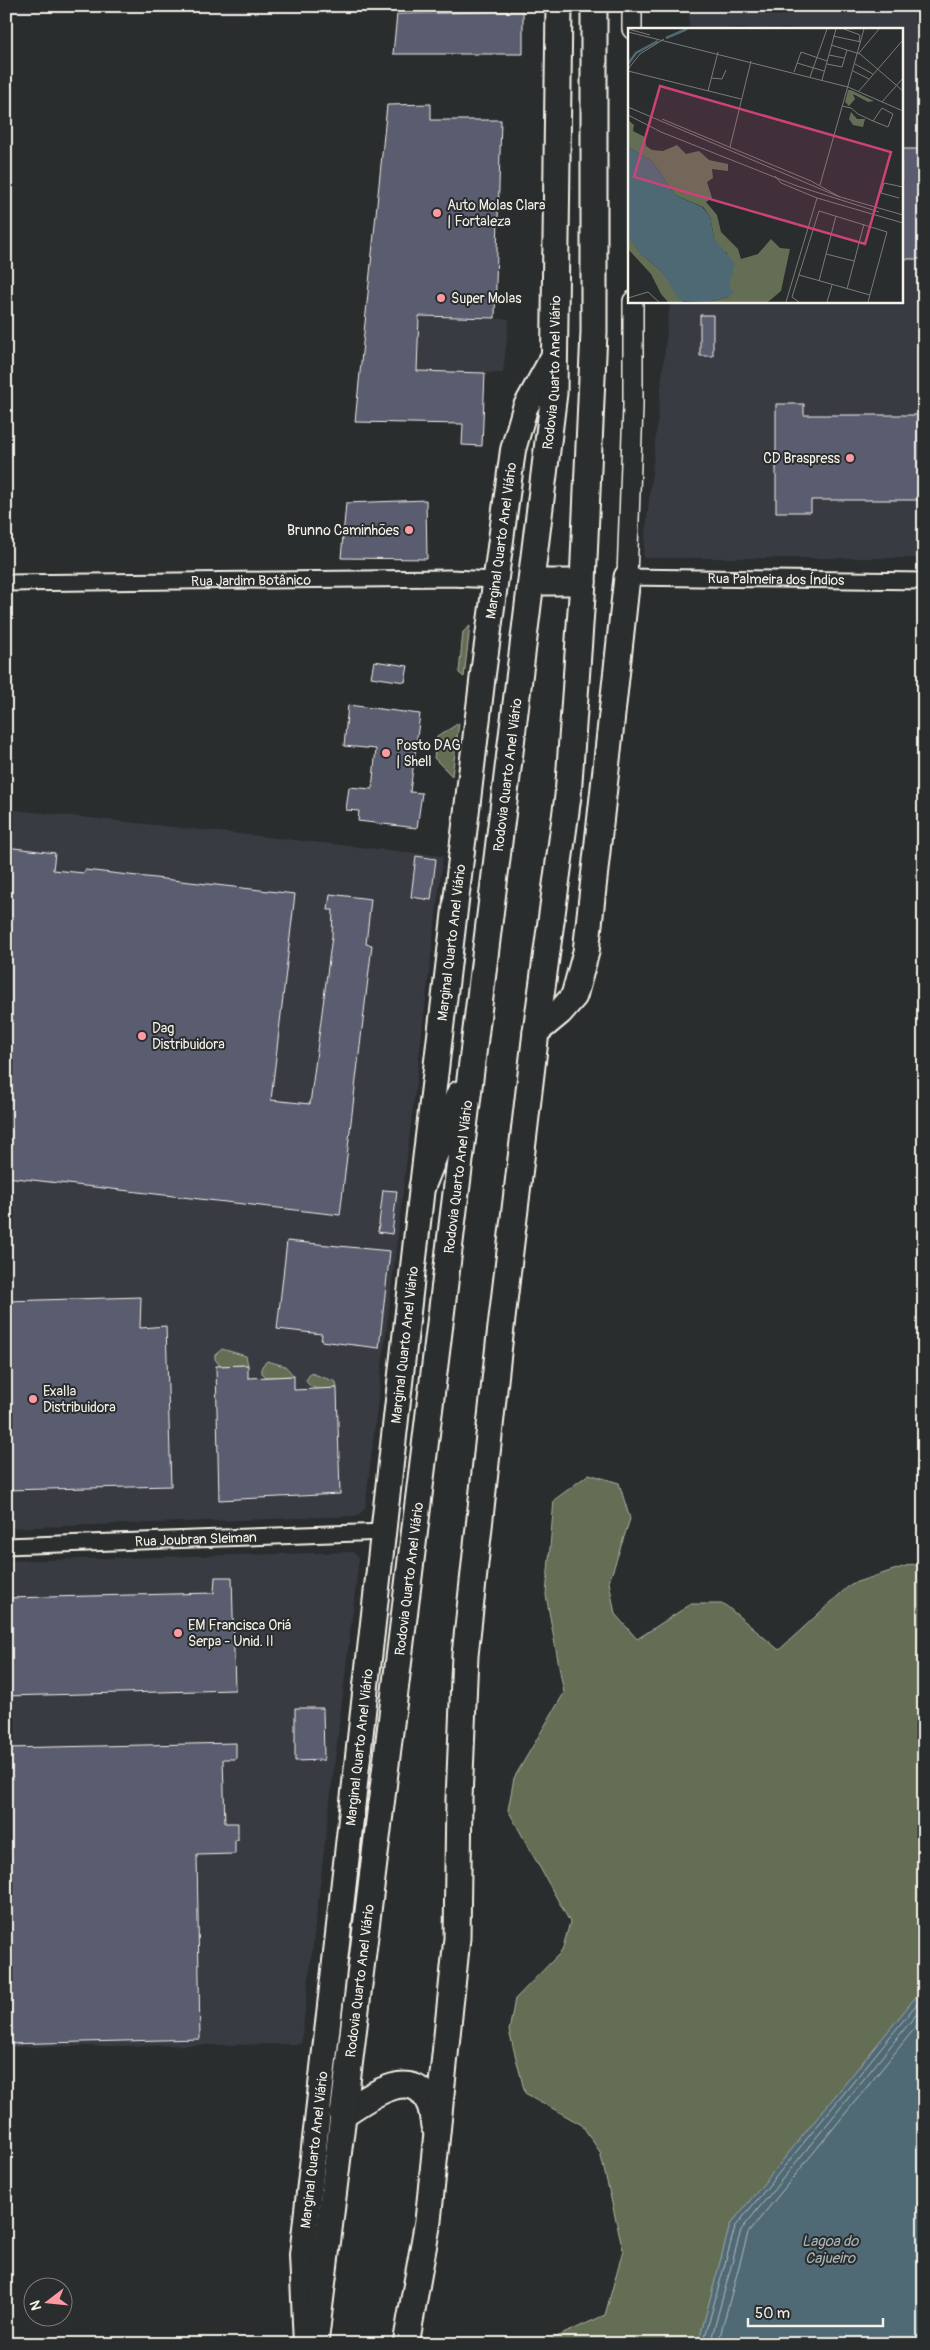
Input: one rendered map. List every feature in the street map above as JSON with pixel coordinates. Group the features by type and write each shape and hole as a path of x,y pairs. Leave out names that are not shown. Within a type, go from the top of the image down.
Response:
{"highway":[{"name":"Rodovia Quarto Anel Viário","path":"315,2344 554,393 559,6"},
{"path":"406,2344 428,2221 457,1938 459,1799 465,1656 536,1032 568,796 583,582 594,332 594,6"},
{"path":"536,1032 560,1012 574,996 586,952 627,577"},
{"path":"532,582 583,582"},
{"path":"422,1187 448,1125 475,1049"},
{"path":"342,2115 382,2091 404,2084 411,2084 418,2087 429,2102 437,2138"}],"main road":[{"name":"Marginal Quarto Anel Viário","path":"306,2344 302,2255 385,1532 422,1187 483,674 513,450 525,408 554,357"}],"street":[{"path":"632,6 632,28"},
{"path":"627,577 633,406 633,302"},
{"name":"Rua Palmeira dos Índios","path":"627,577 924,581"},
{"name":"Rua Jardim Botânico","path":"6,583 450,578 496,580"},
{"name":"Rua Joubran Sleiman","path":"6,1546 385,1532"}],"shaded area":[{"path":"6,6 498,6 499,12 397,14 6,13"},
{"path":"689,6 924,6 924,558 643,558 670,302 902,302 902,28 689,28"},
{"path":"366,315 509,319 503,373 360,370"},
{"path":"6,809 443,856 365,1509 357,1516 6,1528"},
{"path":"353,1552 359,1558 301,2044 6,2047 6,1561"}],"green space":[{"path":"470,626 464,677 459,673 463,632"},
{"path":"459,723 452,776 434,758 437,737"},
{"path":"222,1349 246,1356 248,1365 220,1366 215,1359 215,1355"},
{"path":"267,1361 285,1366 294,1376 266,1377 262,1373 262,1366"},
{"path":"311,1373 336,1382 337,1388 319,1389 311,1387 306,1380"},
{"path":"589,1474 619,1483 630,1519 609,1582 615,1614 637,1639 691,1604 724,1604 779,1650 851,1584 912,1564 924,1568 924,1987 730,2225 698,2344 541,2344 605,2315 623,2250 600,2152 582,2125 525,2093 509,2031 515,1999 562,1951 570,1922 508,1810 514,1778 564,1693 546,1595 554,1500"}],"water":[{"name":"Lagoa do Cajueiro","path":"924,1987 924,2344 698,2344 730,2225"}],"building":[{"path":"523,11 523,54 393,54 397,14"},
{"path":"431,104 431,120 501,120 495,318 419,316 417,371 485,373 482,446 462,445 463,424 355,422 387,105"},
{"path":"902,149 924,149 924,259 902,259"},
{"path":"700,315 713,315 713,356 700,356"},
{"name":"CD Braspress","path":"776,404 804,404 804,415 924,415 924,500 811,500 811,512 776,512"},
{"path":"426,500 427,559 341,558 346,503"},
{"path":"374,661 408,666 405,682 371,677"},
{"path":"348,705 420,714 410,792 422,793 417,828 358,821 359,811 346,810 349,787 372,789 376,749 344,746"},
{"name":"Dag Distribuidora","path":"6,847 55,853 53,870 84,873 85,870 295,894 271,1100 310,1104 332,936 333,910 328,910 330,894 371,899 366,944 372,945 340,1215 6,1177"},
{"path":"416,856 436,859 431,900 411,897"},
{"path":"383,1190 397,1191 392,1234 378,1232"},
{"path":"287,1241 390,1251 379,1348 321,1341 322,1334 277,1329"},
{"path":"141,1297 140,1328 166,1326 171,1486 6,1490 6,1301"},
{"path":"248,1365 248,1378 294,1376 294,1390 337,1388 340,1494 219,1500 216,1366"},
{"path":"215,1577 232,1577 235,1690 6,1696 6,1598 214,1593"},
{"path":"295,1708 323,1708 324,1760 295,1761"},
{"path":"236,1743 236,1759 223,1759 225,1823 238,1823 238,1840 235,1840 235,1854 197,1855 200,2039 6,2044 6,1748"}],"place":[{"name":"Auto Molas Clara | Fortaleza","path":"437,213"},
{"name":"Super Molas","path":"441,298"},
{"name":"CD Braspress","path":"850,458"},
{"name":"Brunno Caminhões","path":"409,530"},
{"name":"Posto DAG | Shell","path":"386,753"},
{"name":"Dag Distribuidora","path":"142,1036"},
{"name":"Exalla Distribuidora","path":"33,1399"},
{"name":"EM Francisca Oriá Serpa - Unid. II","path":"178,1633"}]}
